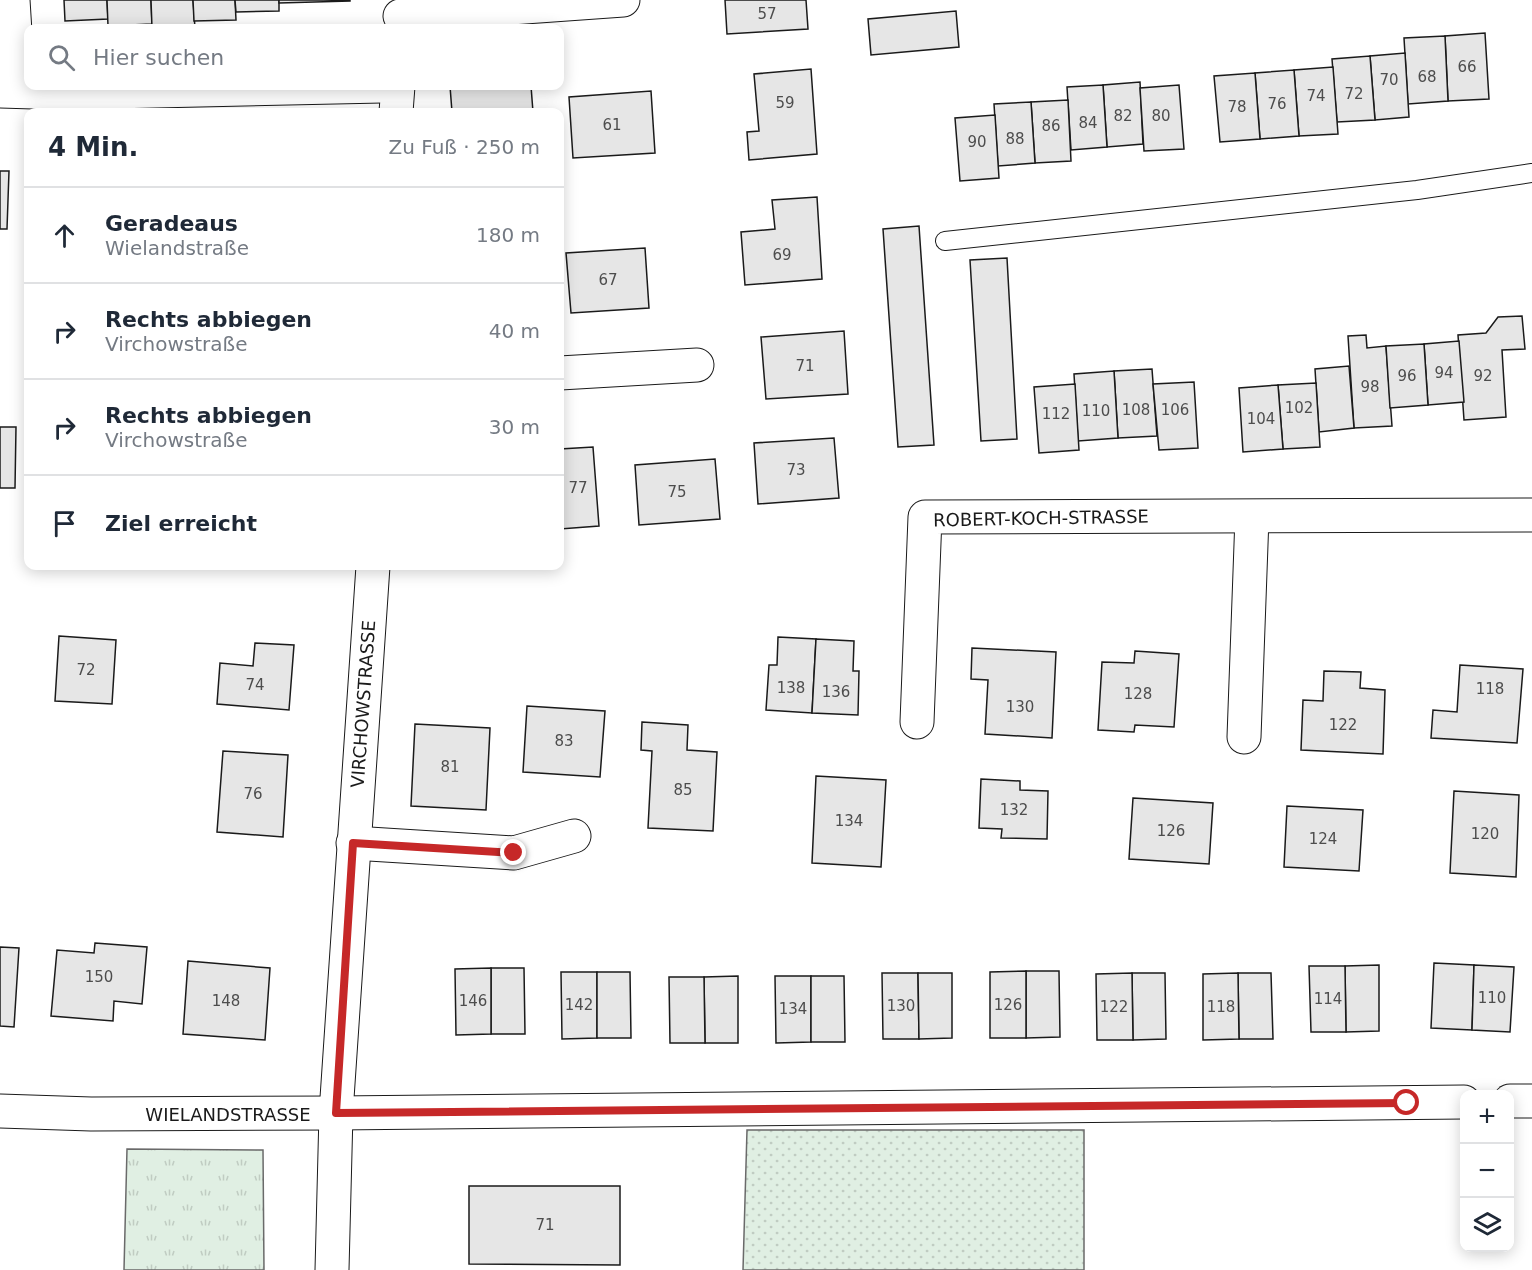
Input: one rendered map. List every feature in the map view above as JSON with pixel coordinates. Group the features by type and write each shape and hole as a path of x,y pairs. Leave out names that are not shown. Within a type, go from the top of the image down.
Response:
{"street":[{"path":"13,0 16,48 8,91 66,93 201,90"},
{"path":"399,15 623,0"},
{"path":"396,108 398,90"},
{"path":"564,373 697,365"},
{"name":"ROBERT-KOCH-STRASSE","path":"917,722 925,517 1532,515"},
{"path":"1244,737 1252,517"},
{"name":"VIRCHOWSTRASSE","path":"332,1270 336,1113 373,570"},
{"path":"353,843 514,853 574,836"},
{"path":"1514,1101 1532,1101"},
{"name":"WIELANDSTRASSE","path":"0,1111 91,1114 336,1113 1460,1102"}],"lane":[{"path":"945,242 1417,190 1532,173"}],"green space":[{"path":"747,1130 1084,1130 1084,1270 743,1270"},
{"path":"127,1149 263,1150 264,1270 124,1270"}],"building":[{"path":"64,0 107,0 108,19 65,21"},
{"path":"107,0 151,0 152,24 108,24"},
{"path":"151,0 193,0 195,24 152,24"},
{"path":"193,0 235,0 236,20 194,21"},
{"path":"235,0 279,0 279,11 236,12"},
{"path":"279,0 350,0 350,1 279,3"},
{"path":"725,0 806,0 808,29 727,34"},
{"path":"956,11 959,47 871,55 868,19"},
{"path":"1485,33 1489,99 1448,101 1445,36"},
{"path":"1445,36 1448,101 1408,104 1404,38"},
{"path":"1405,53 1409,117 1375,120 1370,56"},
{"path":"1370,56 1375,120 1337,122 1332,59"},
{"path":"1333,67 1338,134 1299,136 1294,70"},
{"path":"811,69 817,154 749,160 747,132 759,131 754,74"},
{"path":"1294,70 1299,136 1260,139 1255,73"},
{"path":"1255,73 1260,139 1220,142 1214,76"},
{"path":"1140,82 1143,144 1107,147 1103,85"},
{"path":"1103,85 1107,147 1071,150 1067,87"},
{"path":"1179,85 1184,149 1144,151 1140,88"},
{"path":"450,90 531,90 533,108 452,108"},
{"path":"651,91 655,153 573,158 569,97"},
{"path":"1068,100 1071,161 1035,163 1031,102"},
{"path":"1031,102 1035,163 998,166 994,104"},
{"path":"995,115 999,178 960,181 955,118"},
{"path":"0,171 9,171 7,229 0,229"},
{"path":"817,197 822,279 745,285 741,232 775,229 772,200"},
{"path":"919,226 934,445 898,447 883,229"},
{"path":"645,248 649,308 571,313 566,253"},
{"path":"1007,258 1017,439 981,441 970,260"},
{"path":"1522,316 1525,349 1502,350 1506,417 1464,420 1458,335 1486,333 1498,317"},
{"path":"844,331 848,394 766,399 761,337"},
{"path":"1366,335 1367,348 1386,346 1392,426 1354,428 1348,336"},
{"path":"1459,341 1464,402 1428,405 1424,344"},
{"path":"1424,344 1428,405 1390,408 1386,346"},
{"path":"1349,366 1354,428 1319,432 1315,369"},
{"path":"1152,369 1157,436 1118,438 1114,371"},
{"path":"1114,371 1118,438 1078,441 1074,374"},
{"path":"1194,382 1198,448 1159,450 1153,384"},
{"path":"1316,383 1320,447 1283,449 1278,385"},
{"path":"1075,384 1079,450 1039,453 1034,387"},
{"path":"1278,385 1283,449 1243,452 1239,388"},
{"path":"0,427 16,427 15,488 0,488"},
{"path":"834,438 839,498 758,504 754,443"},
{"path":"593,447 599,526 564,529 564,449"},
{"path":"715,459 720,519 639,525 635,465"},
{"path":"59,636 116,640 112,704 55,701"},
{"path":"778,637 816,639 812,713 766,710 769,665 777,665"},
{"path":"816,639 854,641 853,671 859,671 858,715 812,713"},
{"path":"255,643 294,645 289,710 217,704 220,663 253,666"},
{"path":"972,648 1056,652 1052,738 985,734 988,680 971,679"},
{"path":"1135,651 1179,654 1174,727 1135,725 1134,732 1098,730 1102,662 1134,663"},
{"path":"1460,665 1523,669 1517,743 1431,738 1433,710 1457,712"},
{"path":"1324,671 1361,672 1360,688 1385,690 1383,754 1301,750 1303,700 1323,701"},
{"path":"527,706 605,711 600,777 523,772"},
{"path":"642,722 688,725 687,750 717,752 713,831 648,828 652,751 641,750"},
{"path":"415,724 490,728 486,810 411,806"},
{"path":"223,751 288,755 283,837 217,832"},
{"path":"816,776 886,780 881,867 812,863"},
{"path":"981,779 1020,781 1020,790 1048,791 1047,839 1001,838 1002,829 979,828"},
{"path":"1454,791 1519,795 1516,877 1450,873"},
{"path":"1133,798 1213,803 1209,864 1129,859"},
{"path":"1287,806 1363,810 1359,871 1284,867"},
{"path":"95,943 147,947 142,1004 114,1001 113,1021 51,1016 57,950 94,953"},
{"path":"0,947 19,948 14,1027 0,1026"},
{"path":"188,961 270,968 265,1040 183,1034"},
{"path":"1434,963 1474,965 1472,1030 1431,1028"},
{"path":"1379,965 1379,1031 1346,1032 1345,966"},
{"path":"1474,965 1514,967 1510,1032 1472,1030"},
{"path":"1309,966 1345,966 1346,1032 1311,1032"},
{"path":"491,968 524,968 525,1034 491,1034"},
{"path":"491,968 491,1034 456,1035 455,969"},
{"path":"1026,971 1059,971 1060,1037 1026,1038"},
{"path":"1026,971 1026,1038 990,1038 990,972"},
{"path":"561,972 597,972 597,1038 562,1039"},
{"path":"597,972 630,972 631,1038 597,1038"},
{"path":"882,973 918,973 919,1039 883,1039"},
{"path":"918,973 952,973 952,1038 919,1039"},
{"path":"1132,973 1165,973 1166,1039 1133,1040"},
{"path":"1132,973 1133,1040 1097,1040 1096,974"},
{"path":"1238,973 1271,973 1273,1039 1239,1039"},
{"path":"1238,973 1239,1039 1203,1040 1203,974"},
{"path":"738,976 738,1043 705,1043 704,977"},
{"path":"775,976 811,976 811,1042 776,1043"},
{"path":"811,976 844,976 845,1042 811,1042"},
{"path":"669,977 704,977 705,1043 670,1043"},
{"path":"469,1186 620,1186 620,1265 469,1264"}],"route":[{"path":"514,853 353,843 336,1113 1407,1103"}]}
